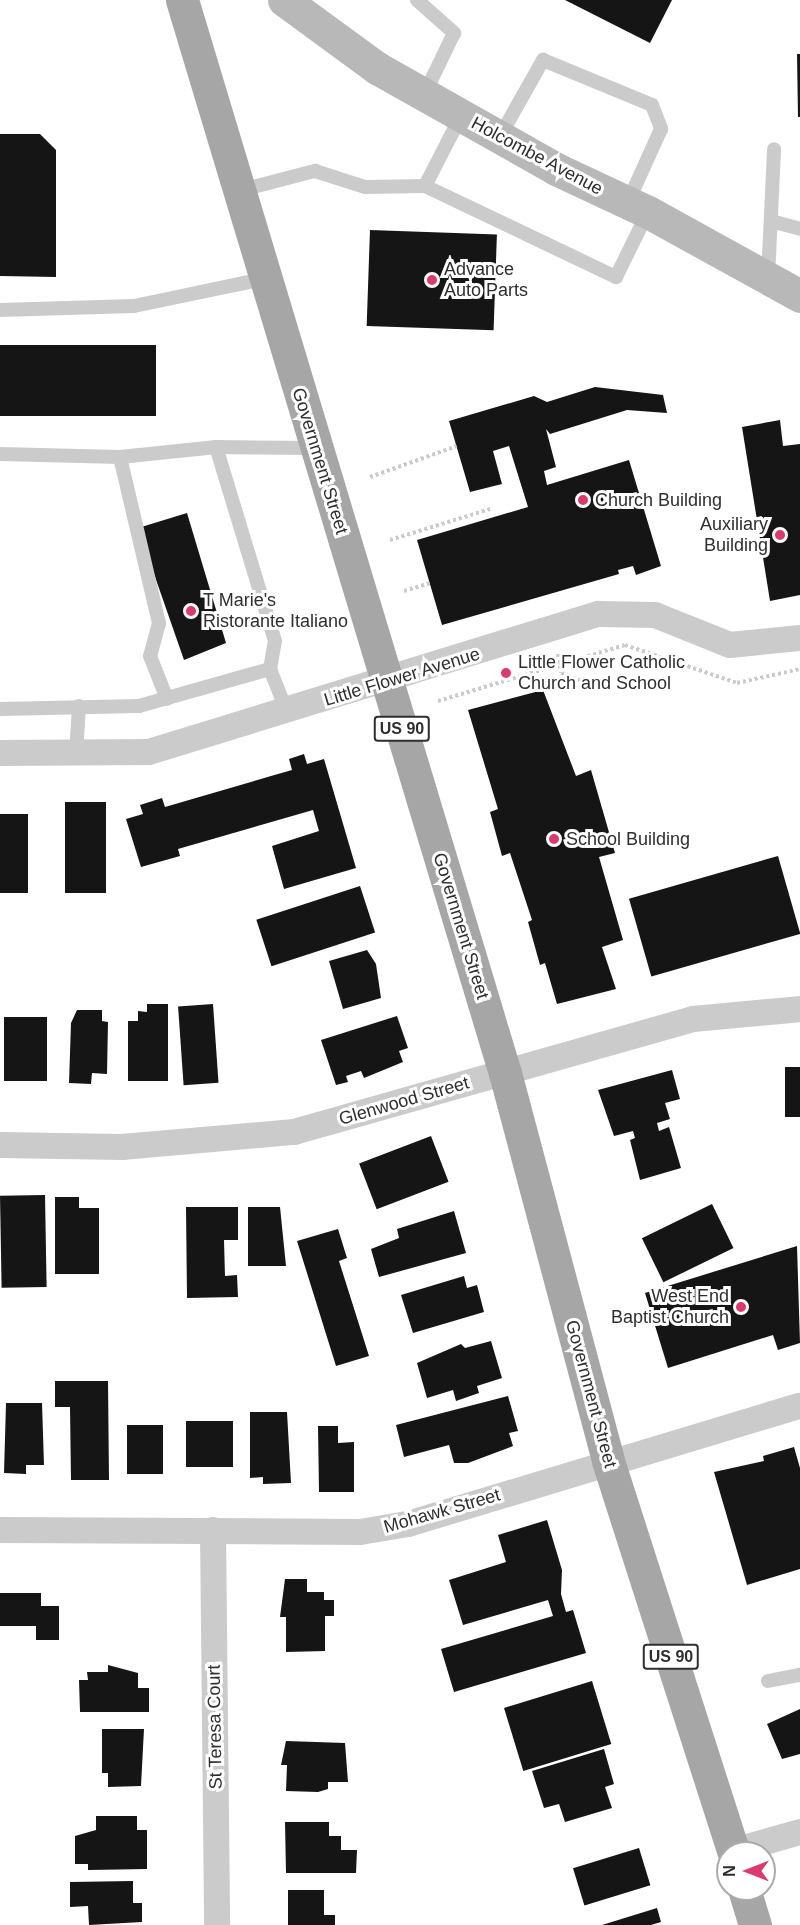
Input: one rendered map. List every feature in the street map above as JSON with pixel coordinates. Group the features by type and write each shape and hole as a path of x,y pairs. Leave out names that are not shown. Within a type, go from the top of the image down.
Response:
{"main road":[{"name":"Government Street","path":"182,0 263,279 389,683 505,1073 608,1461 730,1841"},
{"path":"748,1901 755,1925"}],"street":[{"name":"Holcombe Avenue","path":"284,0 377,68 498,138 638,207 800,296"},
{"name":"Little Flower Avenue","path":"0,753 148,752 389,683 598,614 655,615 730,645 800,638"},
{"name":"Glenwood Street","path":"0,1145 122,1147 294,1132 693,1019 800,1009"},
{"name":"Mohawk Street","path":"0,1530 360,1532 408,1524 608,1461 800,1406"},
{"name":"St Teresa Court","path":"213,1530 217,1925"},
{"path":"770,1841 800,1832"}],"lane":[{"path":"417,0 454,33 424,95"},
{"path":"238,191 315,171 364,187 425,186 616,278 661,129 652,105 543,60 498,138"},
{"path":"425,186 461,116"},
{"path":"768,279 774,149"},
{"path":"771,221 800,229"},
{"path":"0,310 107,309 218,292 263,279"},
{"path":"216,447 275,641 270,669 287,712"},
{"path":"0,454 120,457 216,447 315,448"},
{"path":"120,457 159,623 150,656 167,699"},
{"path":"0,709 139,706 270,669"},
{"path":"76,753 79,706"},
{"path":"768,1681 800,1675"}],"path":[{"path":"370,477 457,446"},
{"path":"390,540 490,509"},
{"path":"404,591 430,583"},
{"path":"438,701 625,645 737,684 800,669"}],"building":[{"path":"565,0 672,0 650,43"},
{"path":"797,54 800,54 800,117 798,117"},
{"path":"0,134 40,134 56,150 56,277 0,276"},
{"name":"Advance Auto Parts","path":"370,230 497,234 494,330 367,326"},
{"path":"0,345 156,345 156,416 0,416"},
{"name":"Church Building","path":"595,387 663,395 667,413 627,410 550,434 546,429 556,467 544,471 547,485 629,460 661,566 636,575 633,566 618,570 619,574 442,625 417,540 528,507 509,446 493,451 502,484 470,492 449,421 534,396 547,402"},
{"name":"Auxiliary Building","path":"780,420 783,446 800,444 800,595 770,601 742,427"},
{"name":"T Marie's Ristorante Italiano","path":"187,513 226,643 184,660 138,528"},
{"name":"School Building","path":"543,690 576,776 591,770 615,853 599,857 623,940 602,947 616,989 557,1004 545,963 540,965 528,922 532,920 510,853 502,856 490,812 498,809 468,710"},
{"path":"304,754 307,764 324,759 356,868 284,889 272,846 319,831 313,810 178,849 180,856 141,867 126,819 143,814 140,805 162,798 165,807 292,770 289,759"},
{"path":"65,802 106,802 106,893 65,893"},
{"path":"0,814 28,814 28,893 0,893"},
{"name":"School Building","path":"778,856 800,934 651,977 629,899"},
{"path":"360,886 375,933 271,966 256,920"},
{"path":"367,950 376,964 381,998 343,1009 329,961"},
{"path":"147,1004 168,1004 168,1081 128,1081 128,1021 138,1021 138,1011 147,1012"},
{"path":"213,1004 219,1083 184,1085 178,1006"},
{"path":"77,1010 102,1010 102,1021 108,1022 107,1074 92,1073 91,1084 69,1083 71,1023"},
{"path":"397,1016 408,1048 399,1051 403,1062 364,1078 361,1071 346,1076 348,1082 336,1085 321,1040"},
{"path":"4,1017 47,1017 47,1081 4,1081"},
{"path":"785,1067 800,1067 800,1117 785,1117"},
{"path":"672,1070 680,1099 665,1103 670,1119 657,1123 659,1131 669,1127 681,1168 640,1180 630,1140 635,1138 633,1131 614,1136 598,1090"},
{"path":"431,1136 449,1182 377,1209 359,1164"},
{"path":"45,1195 47,1287 2,1288 0,1196"},
{"path":"55,1197 79,1197 79,1208 99,1208 99,1274 55,1274"},
{"path":"712,1204 733,1248 663,1282 642,1238"},
{"path":"186,1207 238,1207 238,1240 224,1240 225,1276 237,1275 238,1297 187,1298"},
{"path":"248,1207 280,1207 286,1266 248,1266"},
{"path":"454,1211 466,1253 379,1277 371,1249 399,1238 397,1229"},
{"path":"338,1229 347,1258 339,1261 369,1356 336,1366 297,1241"},
{"path":"797,1246 800,1343 778,1350 773,1335 668,1368 645,1293"},
{"path":"464,1276 467,1288 477,1285 484,1312 413,1333 401,1295"},
{"path":"491,1341 502,1378 477,1386 479,1393 456,1401 453,1390 427,1398 417,1363 461,1344 465,1348"},
{"path":"55,1381 108,1381 109,1480 71,1480 70,1407 55,1407"},
{"path":"508,1396 518,1431 509,1433 513,1446 468,1463 454,1463 449,1445 404,1457 396,1425"},
{"path":"6,1403 42,1403 44,1465 26,1465 26,1474 4,1473"},
{"path":"250,1412 287,1412 291,1483 263,1484 263,1477 250,1478"},
{"path":"186,1421 233,1421 233,1467 186,1467"},
{"path":"127,1425 163,1425 163,1474 127,1474"},
{"path":"318,1426 338,1426 338,1443 354,1442 354,1492 319,1492"},
{"path":"794,1447 800,1468 800,1569 747,1585 714,1472 764,1461 763,1456"},
{"path":"547,1520 562,1570 561,1594 566,1612 573,1610 586,1653 454,1692 441,1649 553,1616 548,1600 463,1625 449,1580 506,1562 498,1535"},
{"path":"285,1579 307,1579 307,1592 324,1592 324,1600 334,1600 334,1616 325,1616 325,1651 286,1652 286,1617 280,1617"},
{"path":"0,1593 41,1593 41,1606 59,1606 59,1640 36,1640 36,1626 0,1626"},
{"path":"108,1665 138,1673 138,1688 149,1688 149,1712 80,1712 79,1680 88,1680 87,1672 108,1672"},
{"path":"592,1681 611,1744 523,1771 504,1708"},
{"path":"800,1709 800,1754 782,1759 767,1724"},
{"path":"102,1729 144,1729 141,1786 108,1787 108,1773 102,1773"},
{"path":"286,1741 345,1743 348,1782 328,1782 328,1789 318,1792 286,1791 287,1765 281,1765"},
{"path":"604,1749 614,1784 605,1787 612,1808 565,1822 559,1804 544,1808 532,1771"},
{"path":"96,1816 137,1816 137,1830 147,1830 147,1869 88,1870 88,1864 75,1864 75,1836 96,1830"},
{"path":"285,1822 329,1822 329,1836 341,1836 341,1850 357,1850 356,1873 286,1873"},
{"path":"639,1848 650,1885 584,1905 573,1868"},
{"path":"133,1881 133,1903 142,1903 142,1922 89,1925 88,1906 70,1907 70,1882"},
{"path":"288,1890 324,1890 324,1915 335,1915 335,1925 288,1925"},
{"path":"657,1908 661,1922 651,1925 602,1925"}],"place":[{"name":"Advance Auto Parts","path":"432,280"},
{"name":"Church Building","path":"583,500"},
{"name":"Auxiliary Building","path":"780,535"},
{"name":"T Marie's Ristorante Italiano","path":"191,611"},
{"name":"Little Flower Catholic Church and School","path":"506,673"},
{"name":"School Building","path":"554,839"},
{"name":"West End Baptist Church","path":"741,1307"}]}
